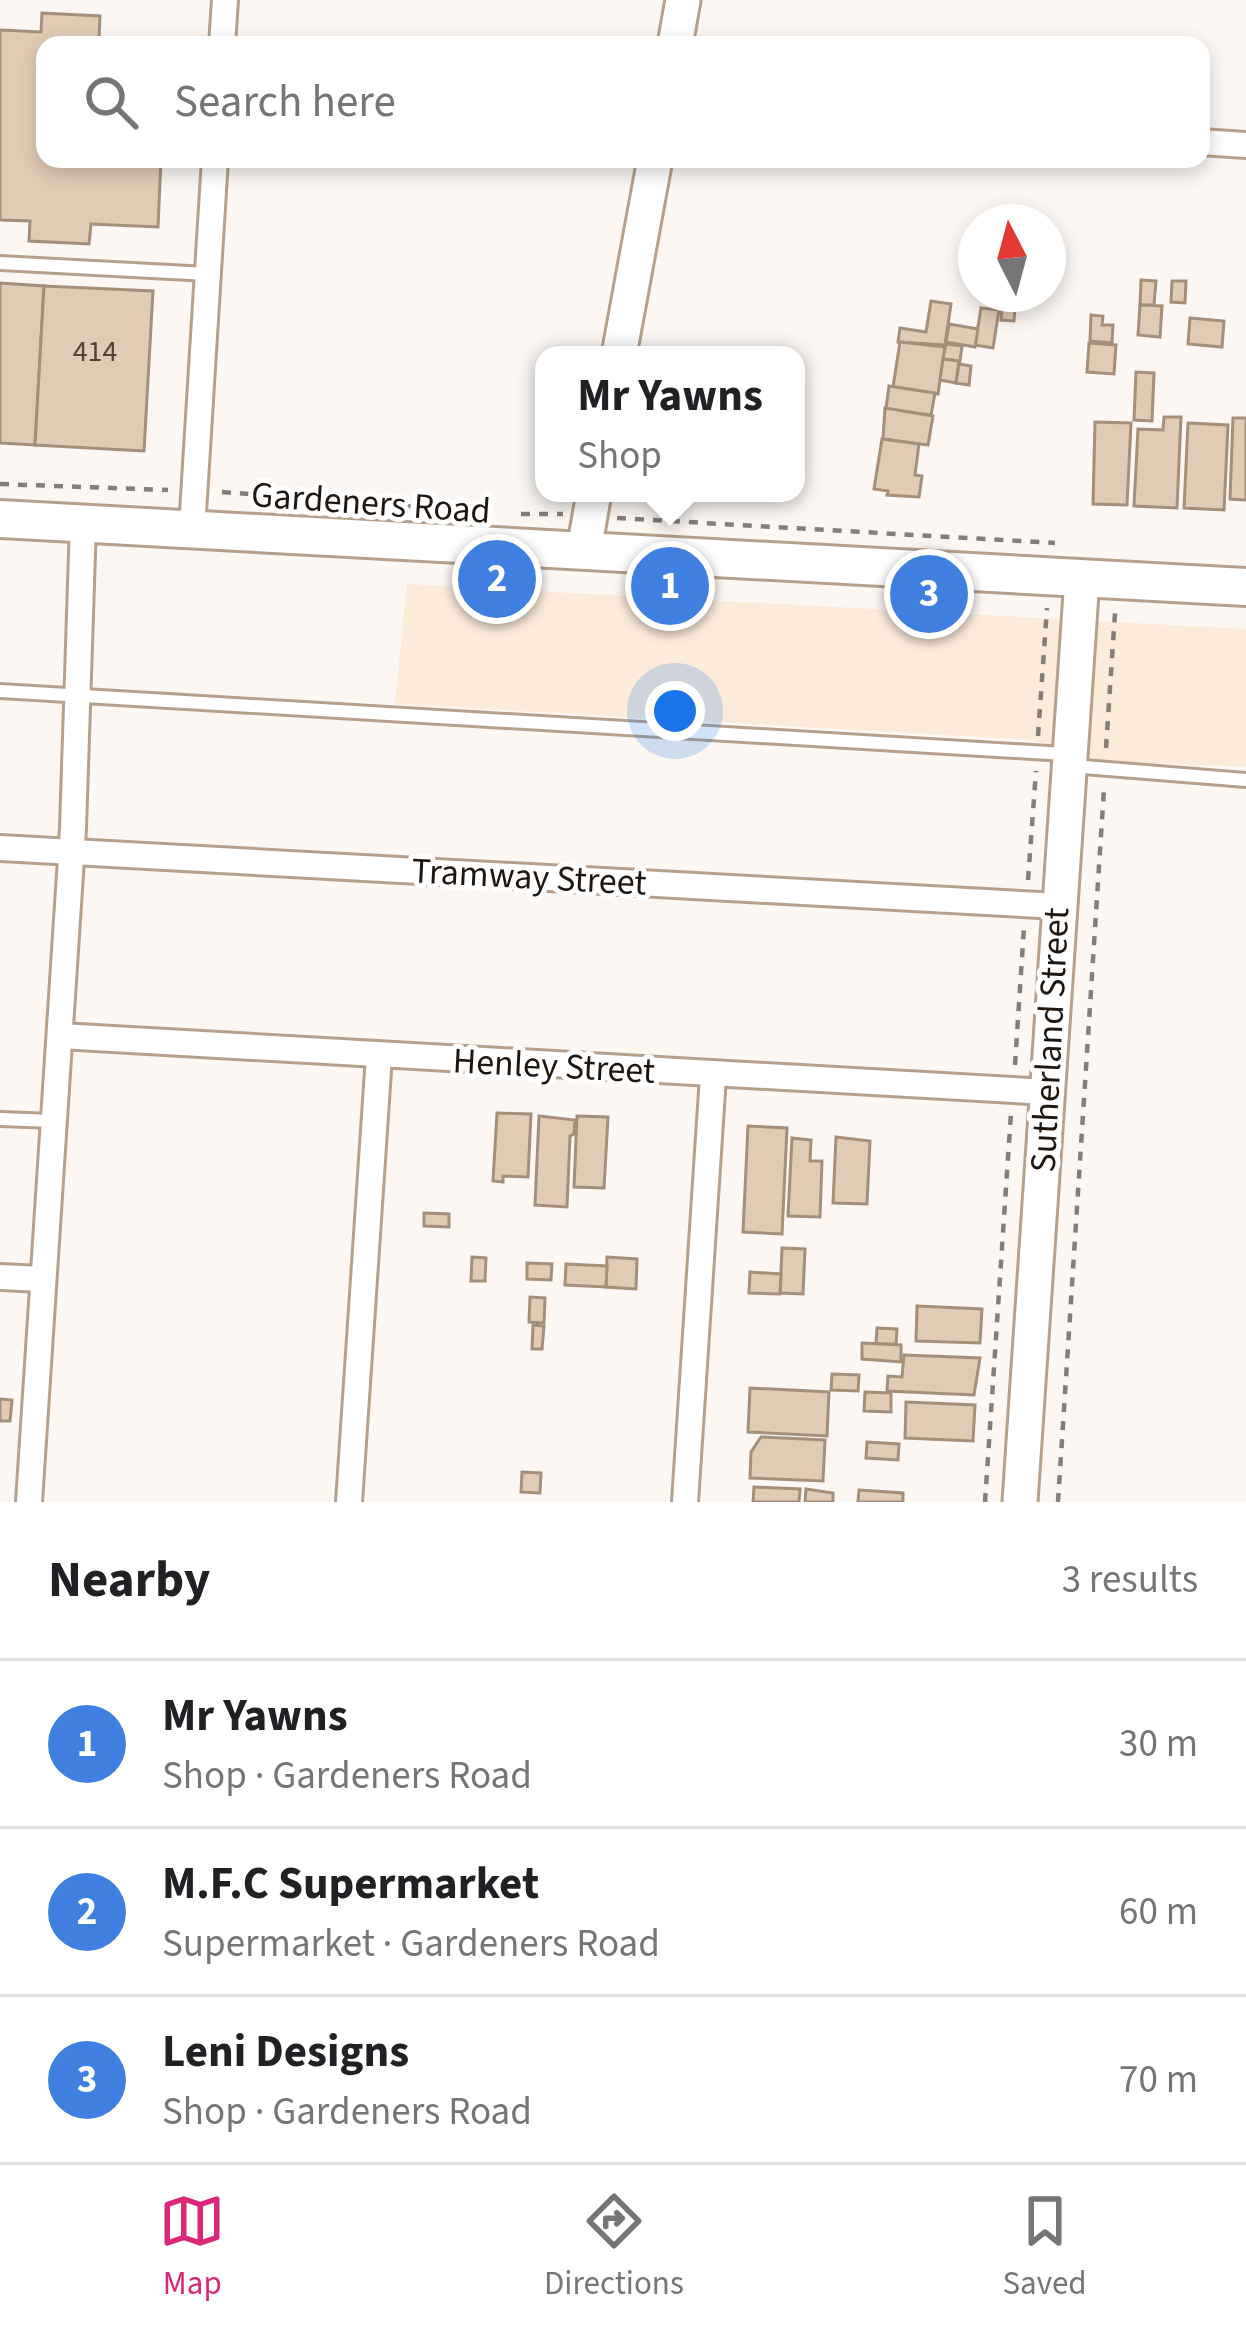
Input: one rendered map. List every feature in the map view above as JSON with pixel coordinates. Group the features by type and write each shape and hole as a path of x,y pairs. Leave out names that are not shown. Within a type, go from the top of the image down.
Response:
{"main road":[{"name":"Gardeners Road","path":"0,519 192,529 589,520 1082,578 1246,587"}],"street":[{"path":"223,36 225,0"},
{"path":"676,36 682,0"},
{"path":"1210,143 1246,145"},
{"path":"192,529 214,168"},
{"path":"621,346 653,168"},
{"path":"29,1502 60,1036 83,523"},
{"name":"Sutherland Street","path":"1020,1502 1048,1092 1042,905 1082,578"},
{"name":"Tramway Street","path":"0,848 1042,905"},
{"name":"Henley Street","path":"60,1036 1048,1092"},
{"path":"349,1502 379,1056"},
{"path":"685,1502 713,1076"},
{"path":"0,1277 42,1280"}],"lane":[{"path":"0,263 208,274"},
{"path":"0,691 1059,758 1105,768 1246,780"},
{"path":"0,1119 54,1121"}],"path":[{"name":"Gardeners Road","path":"0,484 194,490 491,512"},
{"name":"Gardeners Road","path":"513,514 1061,543"},
{"name":"Sutherland Street","path":"986,1502 1013,1090 1059,758 1047,608"},
{"name":"Sutherland Street","path":"1058,1502 1114,613"}],"shaded area":[{"path":"407,584 1246,629 1246,767 1100,761 1033,740 395,704"}],"building":[{"path":"42,13 100,16 99,36 36,36 36,168 161,168 158,227 91,224 89,244 29,241 30,221 0,220 0,30 41,32"},
{"path":"1141,280 1156,281 1154,305 1140,305"},
{"path":"1172,281 1186,281 1185,303 1171,302"},
{"path":"0,283 44,286 35,445 0,443"},
{"path":"44,286 153,291 144,451 35,445"},
{"path":"931,301 951,304 945,345 898,342 900,328 926,332"},
{"path":"1140,305 1162,306 1160,337 1138,335"},
{"path":"980,312 999,312 993,348 975,345"},
{"path":"1002,312 1015,312 1014,321 1001,320"},
{"path":"1091,315 1103,316 1102,325 1113,325 1112,343 1090,341"},
{"path":"1190,318 1224,321 1222,347 1188,344"},
{"path":"949,324 978,329 975,347 946,342"},
{"path":"900,342 945,347 938,394 893,387"},
{"path":"1089,343 1116,345 1114,374 1087,372"},
{"path":"946,344 962,346 960,361 943,359"},
{"path":"943,359 959,361 956,383 940,380"},
{"path":"959,364 971,366 969,385 956,383"},
{"path":"1136,372 1154,373 1152,421 1134,420"},
{"path":"889,386 935,393 931,415 886,409"},
{"path":"885,408 933,416 928,445 883,439"},
{"path":"1164,417 1181,417 1177,508 1134,506 1138,429 1163,430"},
{"path":"1233,418 1246,418 1246,500 1230,499"},
{"path":"1095,422 1131,423 1127,505 1093,504"},
{"path":"1188,423 1228,425 1224,510 1184,508"},
{"path":"882,439 919,444 915,475 922,476 919,497 887,495 888,491 874,489"},
{"path":"497,1113 531,1114 528,1177 503,1176 503,1182 493,1181"},
{"path":"539,1116 575,1120 567,1207 535,1205"},
{"path":"577,1116 608,1117 604,1188 574,1187"},
{"path":"748,1126 787,1128 782,1234 743,1232"},
{"path":"836,1137 870,1141 867,1204 833,1203"},
{"path":"792,1138 811,1140 810,1161 822,1161 820,1217 788,1216"},
{"path":"424,1213 449,1214 449,1227 424,1226"},
{"path":"782,1248 805,1249 803,1294 780,1293"},
{"path":"472,1257 486,1258 485,1281 471,1281"},
{"path":"607,1257 637,1259 636,1289 606,1287"},
{"path":"527,1263 552,1264 551,1280 527,1279"},
{"path":"566,1264 607,1266 606,1287 565,1285"},
{"path":"750,1272 781,1274 780,1294 749,1293"},
{"path":"530,1297 545,1298 544,1323 529,1322"},
{"path":"917,1306 982,1309 980,1343 916,1341"},
{"path":"533,1325 544,1326 542,1349 532,1349"},
{"path":"877,1328 897,1329 896,1344 876,1344"},
{"path":"862,1343 901,1345 901,1362 862,1359"},
{"path":"904,1355 980,1358 974,1395 887,1391 888,1376 902,1377"},
{"path":"832,1374 859,1375 858,1391 831,1390"},
{"path":"750,1388 829,1392 827,1436 748,1432"},
{"path":"865,1392 891,1393 891,1412 864,1411"},
{"path":"0,1399 12,1400 10,1421 0,1421"},
{"path":"906,1402 975,1405 973,1441 905,1438"},
{"path":"761,1437 825,1440 823,1481 750,1478 751,1452"},
{"path":"867,1442 899,1444 898,1460 866,1458"},
{"path":"522,1472 541,1473 540,1493 521,1492"},
{"path":"754,1487 800,1489 799,1502 753,1502"},
{"path":"806,1489 833,1493 833,1502 805,1502"},
{"path":"859,1490 903,1493 903,1502 858,1502"}],"place":[{"name":"M.F.C Supermarket","path":"497,579"},
{"name":"Mr Yawns","path":"670,586"},
{"name":"Leni Designs","path":"929,594"}]}
